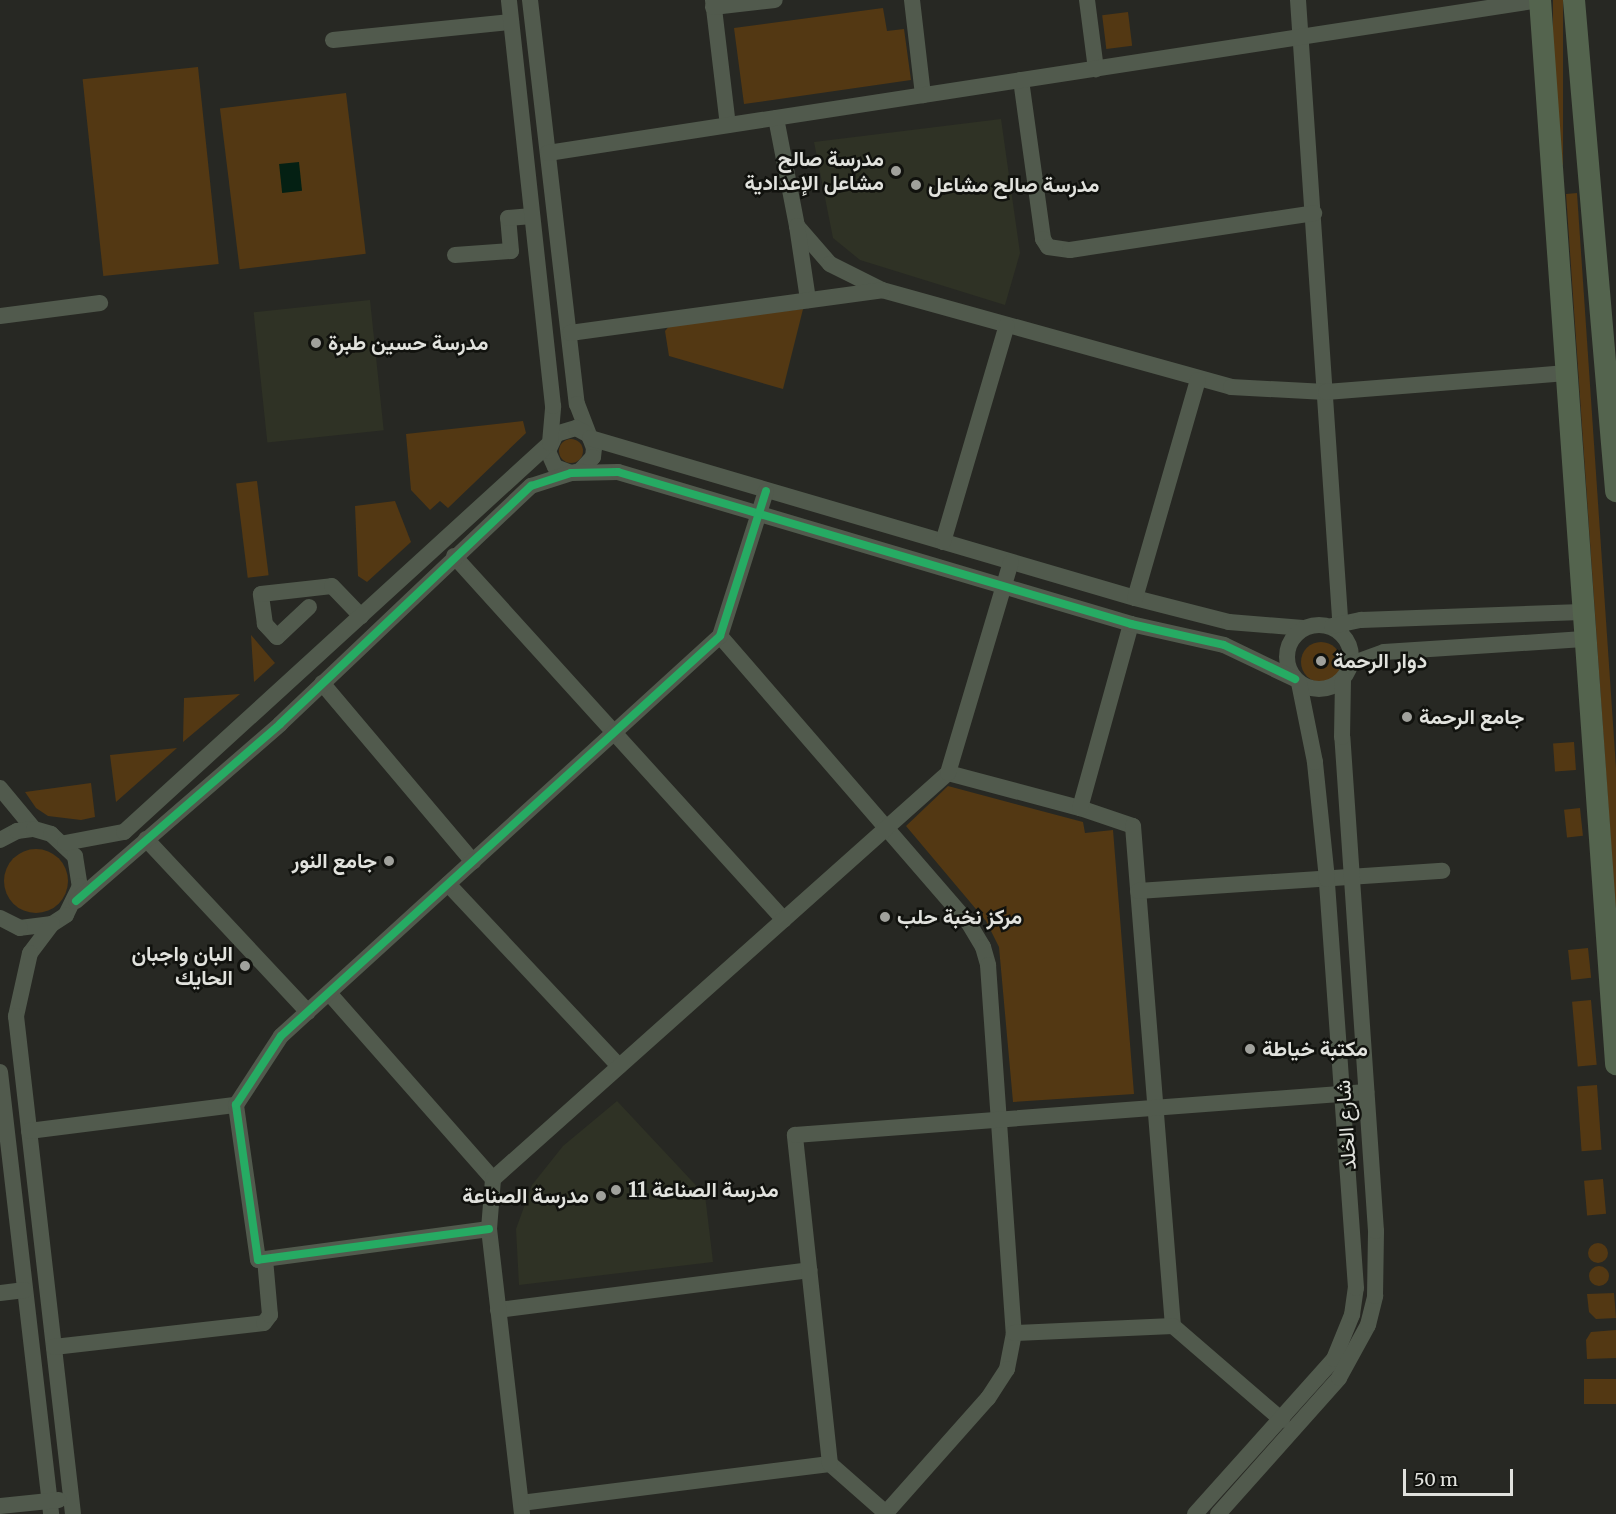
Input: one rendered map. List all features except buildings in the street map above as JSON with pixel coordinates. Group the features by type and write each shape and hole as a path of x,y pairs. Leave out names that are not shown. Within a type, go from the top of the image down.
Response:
{"main road":[{"path":"1540,0 1616,1062"},
{"path":"1574,0 1586,177 1599,254 1611,350 1616,491"},
{"path":"1553,179 1586,177"}],"street":[{"path":"509,0 553,406 548,451 555,467 571,473 618,472 1131,624 1224,645 1297,681 1322,689 1347,671 1384,652 1584,639"},
{"path":"0,1506 72,1506 16,1016 30,953 52,924 76,901 322,683 454,556 531,486 580,471 593,457 578,404 530,0"},
{"path":"728,125 713,3 775,0"},
{"path":"912,0 923,95"},
{"path":"1087,0 1096,69"},
{"path":"1298,0 1326,392 1338,627 1351,653 1347,671"},
{"path":"548,153 1540,0"},
{"path":"333,40 512,22"},
{"path":"1021,80 1042,239 1056,251 1314,213"},
{"path":"776,118 797,226 808,300"},
{"path":"455,255 511,251 508,218 532,216"},
{"path":"797,226 830,264 882,290 1198,380 1276,392 1326,392 1566,373"},
{"path":"570,333 882,290"},
{"path":"0,316 100,303"},
{"path":"943,542 1007,326"},
{"path":"1135,598 1198,380"},
{"path":"0,788 34,829 65,843 124,832 565,429 766,491 1135,598 1228,622 1303,628"},
{"path":"489,1229 258,1260 236,1105 281,1036 720,636 766,491"},
{"path":"454,556 783,920"},
{"path":"830,1464 522,1509 489,1229 493,1179 948,774 1011,562"},
{"path":"309,607 277,637 265,624 261,594 332,586 361,616"},
{"path":"1195,1514 1282,1420 1334,1359 1352,1315 1355,1259 1327,879 1315,762 1297,681 1286,661 1290,642 1303,628 1312,624 1338,627 1582,612"},
{"path":"1080,808 1131,624"},
{"path":"720,636 885,830 968,922 983,947 1001,1119 1014,1333 1007,1369 988,1398 886,1514 830,1464 795,1134 1001,1119 1157,1107 1366,1092"},
{"path":"324,650 340,666"},
{"name":"شارع الخلد","path":"1218,1514 1339,1378 1368,1325 1376,1263 1342,728 1347,671"},
{"path":"322,683 473,862"},
{"path":"948,774 1080,808 1133,826 1173,1326"},
{"path":"0,840 17,831 34,829"},
{"path":"146,839 308,1012"},
{"path":"65,843 80,870 76,901"},
{"path":"1138,891 1442,871"},
{"path":"448,884 619,1066"},
{"path":"0,918 20,928 52,924"},
{"path":"329,993 493,1179"},
{"path":"0,1072 50,1507"},
{"path":"29,1131 236,1105"},
{"path":"54,1347 264,1323 270,1315 265,1259"},
{"path":"498,1310 809,1270"},
{"path":"0,1293 25,1290"},
{"path":"1014,1333 1173,1326 1282,1420"},
{"path":"34,1370 56,1368"}],"shaded area":[{"path":"1553,0 1563,0 1563,165 1553,165"},
{"path":"883,8 887,31 904,29 911,80 744,104 734,28"},
{"path":"1128,12 1132,46 1106,49 1102,15"},
{"path":"198,67 219,264 103,276 83,79"},
{"path":"346,93 366,254 240,269 220,108"},
{"name":"مدرسة صالح مشاعل","path":"1001,119 1020,253 1005,305 860,260 833,238 814,142"},
{"path":"299,162 302,191 282,193 279,164"},
{"path":"1577,193 1616,768 1616,918 1566,194"},
{"name":"مدرسة حسين طبرة","path":"370,300 384,430 267,443 254,312"},
{"path":"803,309 783,389 669,356 665,331 671,324"},
{"path":"523,421 526,433 448,508 440,501 430,510 411,490 406,434"},
{"path":"571,439 579,443 583,451 579,459 571,463 563,459 559,451 563,443"},
{"path":"257,481 269,575 248,578 236,484"},
{"path":"395,501 411,542 367,582 358,576 355,506"},
{"path":"251,635 275,663 254,682"},
{"path":"1321,642 1329,643 1335,648 1340,654 1340,670 1335,676 1329,681 1321,682 1313,681 1307,676 1302,670 1301,662 1302,654 1307,648 1313,643"},
{"path":"240,694 183,742 184,698"},
{"path":"1574,742 1576,770 1555,771 1553,743"},
{"path":"177,748 116,802 110,755"},
{"path":"91,783 95,817 81,820 48,816 36,808 25,792"},
{"path":"948,786 1083,822 1085,833 1113,830 1134,1094 1013,1102 999,947 986,921 906,826"},
{"path":"1580,808 1583,836 1567,838 1564,810"},
{"path":"36,849 48,851 59,858 66,869 68,881 66,893 59,904 48,911 36,913 24,911 13,904 6,893 4,881 6,869 13,858 24,851"},
{"path":"1588,948 1591,978 1571,980 1568,950"},
{"path":"1591,1000 1597,1065 1578,1066 1572,1002"},
{"path":"1597,1085 1602,1150 1582,1151 1577,1086"},
{"name":"مدرسة الصناعة 11","path":"617,1101 705,1195 713,1262 519,1285 516,1229 532,1185 563,1146"},
{"path":"1603,1179 1606,1214 1587,1216 1584,1181"},
{"path":"1598,1243 1605,1246 1608,1253 1605,1260 1598,1263 1591,1260 1588,1253 1591,1246"},
{"path":"1599,1266 1606,1269 1609,1276 1606,1283 1599,1286 1592,1283 1589,1276 1592,1269"},
{"path":"1614,1293 1616,1318 1596,1319 1589,1312 1587,1294"},
{"path":"1616,1330 1616,1358 1587,1359 1586,1340 1591,1332"},
{"path":"1584,1379 1616,1379 1616,1404 1584,1404"}],"cycle path":[{"path":"76,901 280,724 531,486 571,473 618,472 1131,624 1224,645 1295,679"},
{"path":"489,1229 258,1260 236,1105 281,1036 720,636 766,491"}],"place":[{"name":"مدرسة صالح مشاعل الإعدادية","path":"896,171"},
{"name":"مدرسة صالح مشاعل","path":"916,185"},
{"name":"مدرسة حسين طبرة","path":"316,343"},
{"name":"دوار الرحمة","path":"1321,661"},
{"name":"جامع الرحمة","path":"1407,717"},
{"name":"جامع النور","path":"389,861"},
{"name":"مركز نخبة حلب","path":"885,917"},
{"name":"البان واجبان الحايك","path":"245,966"},
{"name":"مكتبة خياطة","path":"1250,1049"},
{"name":"مدرسة الصناعة 11","path":"616,1190"},
{"name":"مدرسة الصناعة","path":"601,1196"}]}
